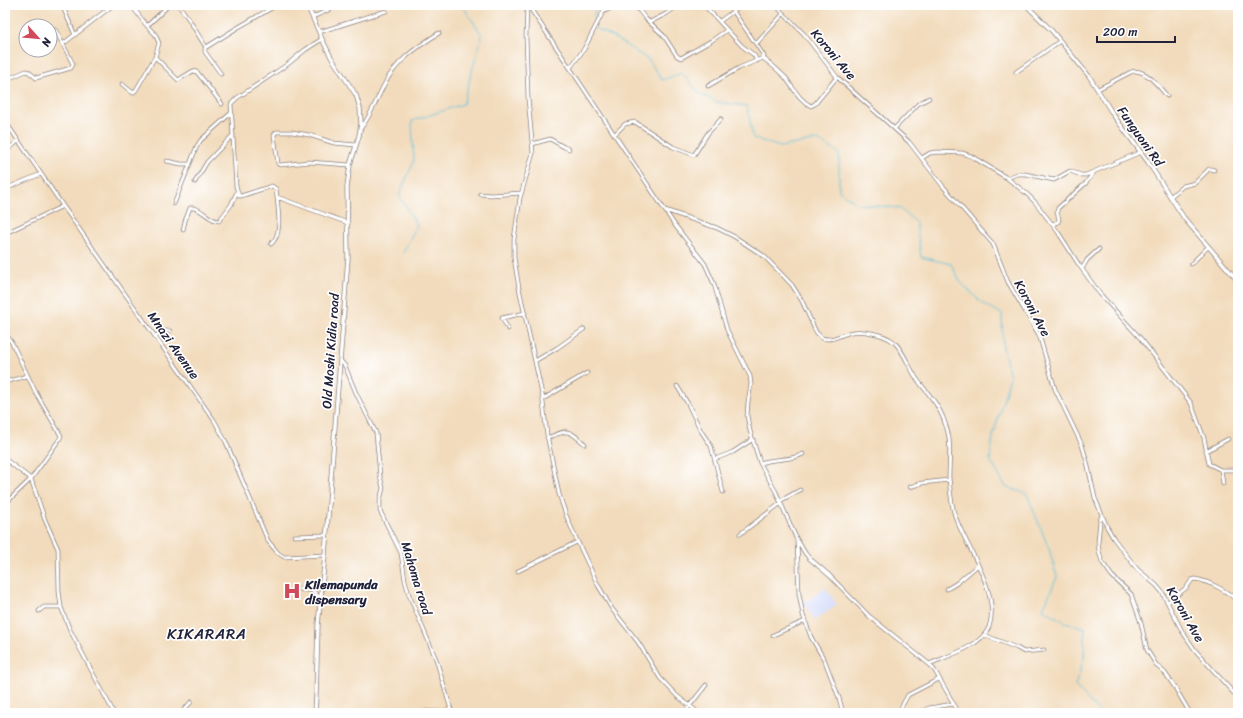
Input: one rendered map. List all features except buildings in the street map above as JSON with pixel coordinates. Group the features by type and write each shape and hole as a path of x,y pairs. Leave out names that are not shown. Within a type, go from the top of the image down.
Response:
{"street":[{"path":"62,5 75,35"},
{"path":"63,44 113,5"},
{"path":"122,84 130,92 134,92 155,57 159,40 131,5"},
{"path":"147,26 169,5"},
{"path":"178,5 190,19 206,47 205,52 222,74"},
{"path":"206,47 277,5"},
{"name":"Old Moshi Kidia road","path":"307,5 322,39 358,100 361,117 361,128 350,165 347,187 348,258 325,555 318,625 315,713"},
{"path":"313,17 340,5"},
{"path":"527,5 615,134 677,229 705,264 714,284 727,330 750,376 751,384 747,416 748,425 760,463 774,486 797,540 805,553 869,616 929,664 958,713"},
{"path":"527,5 526,36 528,98 532,158 521,193 514,239 514,258 542,399 547,438 562,505 598,585 612,609 638,642 660,678 688,706 699,713"},
{"path":"570,68 584,49 603,12 604,5"},
{"path":"603,12 618,5"},
{"path":"635,5 644,18 664,36 677,56 681,58 705,45 727,30"},
{"path":"650,22 679,5"},
{"path":"704,5 757,60"},
{"path":"720,21 742,5"},
{"name":"Koroni Ave","path":"775,5 804,34 837,78 909,142 942,185 993,244 1008,282 1034,326 1042,345 1054,389 1082,445 1095,498 1110,532 1123,552 1137,569 1156,585 1168,602 1182,631 1195,650 1238,698"},
{"name":"Funguoni Rd","path":"1026,5 1060,41 1098,89 1114,116 1141,152 1184,218 1238,281"},
{"path":"319,32 386,10"},
{"path":"733,11 764,56 763,58 774,66 788,81 795,92 810,106 815,104 837,78"},
{"path":"756,44 784,14"},
{"path":"361,128 369,117 388,77 404,57 415,48 439,33"},
{"path":"5,80 24,71 29,72 36,78 71,68 73,64 58,35"},
{"path":"183,230 184,221 190,208 192,207 219,222 231,205 237,192 231,104 237,98 322,39"},
{"path":"1016,72 1060,41"},
{"path":"155,57 178,80 193,71 197,72 222,104"},
{"path":"708,86 739,68 763,58"},
{"path":"1098,89 1131,72 1136,71 1146,75 1156,83 1167,96"},
{"path":"895,128 918,104 928,98"},
{"path":"174,204 194,151 201,140 231,113"},
{"path":"615,134 626,124 636,122 673,147 694,154 721,119"},
{"name":"Mnazi Avenue","path":"5,121 63,206 206,407 226,442 264,534 272,547 284,557 325,555"},
{"path":"350,165 309,162 280,166 278,164 274,135 276,132 292,132 309,135 334,143 356,145"},
{"path":"195,182 208,162 233,135"},
{"path":"532,144 550,139 569,149"},
{"path":"5,152 18,141"},
{"path":"922,158 930,153 937,152 950,152 975,157 982,164 995,170 1027,194 1052,224 1100,294 1141,339 1191,403 1204,438 1209,464 1221,470 1238,470"},
{"path":"1006,178 1017,174 1025,174 1054,180 1068,171 1083,175 1094,172 1141,152"},
{"path":"167,161 189,164"},
{"path":"1170,197 1183,186 1195,183 1209,169 1214,170"},
{"path":"1052,224 1060,219 1057,212 1058,208 1086,183 1094,172"},
{"path":"5,189 41,174"},
{"path":"237,192 239,196 241,196 272,186 276,189 278,197 279,232 276,240 271,244"},
{"path":"480,194 491,195 521,193"},
{"path":"278,197 348,223"},
{"path":"10,231 63,206"},
{"path":"665,210 717,228 735,237 764,256 792,285 802,301 816,332 822,338 831,339 851,332 864,332 882,336 895,343 915,376 941,412 948,434 952,504 955,515 987,587 991,607 990,620 984,635 970,646 929,664"},
{"path":"1191,264 1208,247"},
{"path":"1082,269 1087,260 1099,249"},
{"path":"508,329 502,318 503,317 525,313"},
{"path":"535,361 558,348 584,329"},
{"path":"155,336 165,331 170,331"},
{"path":"5,333 12,343 27,376 61,436 32,479 10,499 5,506"},
{"name":"Mahoma road","path":"340,360 345,366 376,433 380,476 383,488 380,500 380,511 401,553 409,595 436,659 452,711"},
{"path":"542,399 587,373"},
{"path":"5,382 27,376"},
{"path":"677,386 710,446 715,459 723,492"},
{"path":"547,438 567,431 571,432 585,444"},
{"path":"715,459 733,452 753,439"},
{"path":"1206,451 1228,440"},
{"path":"760,463 768,460 792,458 803,454"},
{"path":"5,459 32,479 45,520 58,548 61,608 70,630 114,713"},
{"path":"1221,470 1223,484"},
{"path":"910,487 922,482 950,480"},
{"path":"740,534 780,502 800,490"},
{"path":"1102,515 1098,542 1102,562 1112,576 1131,594 1141,623 1147,650 1174,686 1190,713"},
{"path":"294,536 326,535"},
{"path":"797,540 799,594 805,621 811,637 825,661 840,698 843,713"},
{"path":"518,571 578,542"},
{"path":"947,589 978,565"},
{"path":"1168,602 1195,579 1221,589 1233,597 1238,603"},
{"path":"299,589 313,591 321,599"},
{"path":"39,611 44,606 61,608"},
{"path":"773,635 805,621"},
{"path":"984,635 1024,652 1044,650"},
{"path":"899,712 908,695 939,679"},
{"path":"684,713 706,685"},
{"path":"181,713 191,702"},
{"path":"917,713 929,708 953,704"},
{"path":"420,713 427,711 452,711"}],"shaded area":[{"path":"826,588 837,605 815,620 804,603"}],"waterway":[{"path":"403,253 417,225 399,195 414,161 412,121 463,104 482,35 462,5"},
{"path":"595,5 595,25"},
{"path":"595,28 613,37 649,60 662,80 682,73 700,94 716,102 747,106 753,138 780,147 818,140 839,153 839,191 858,204 899,208 916,222 921,257 951,264 961,283 983,304 1002,314 1003,347 1010,377 993,436 990,460 1006,487 1027,494 1049,549 1057,577 1043,609 1065,622 1085,628 1084,658 1075,686 1100,713"}],"place":[{"name":"Kilemapunda dispensary","path":"292,591"}],"district":[{"name":"KIKARARA","path":"207,634"}]}
